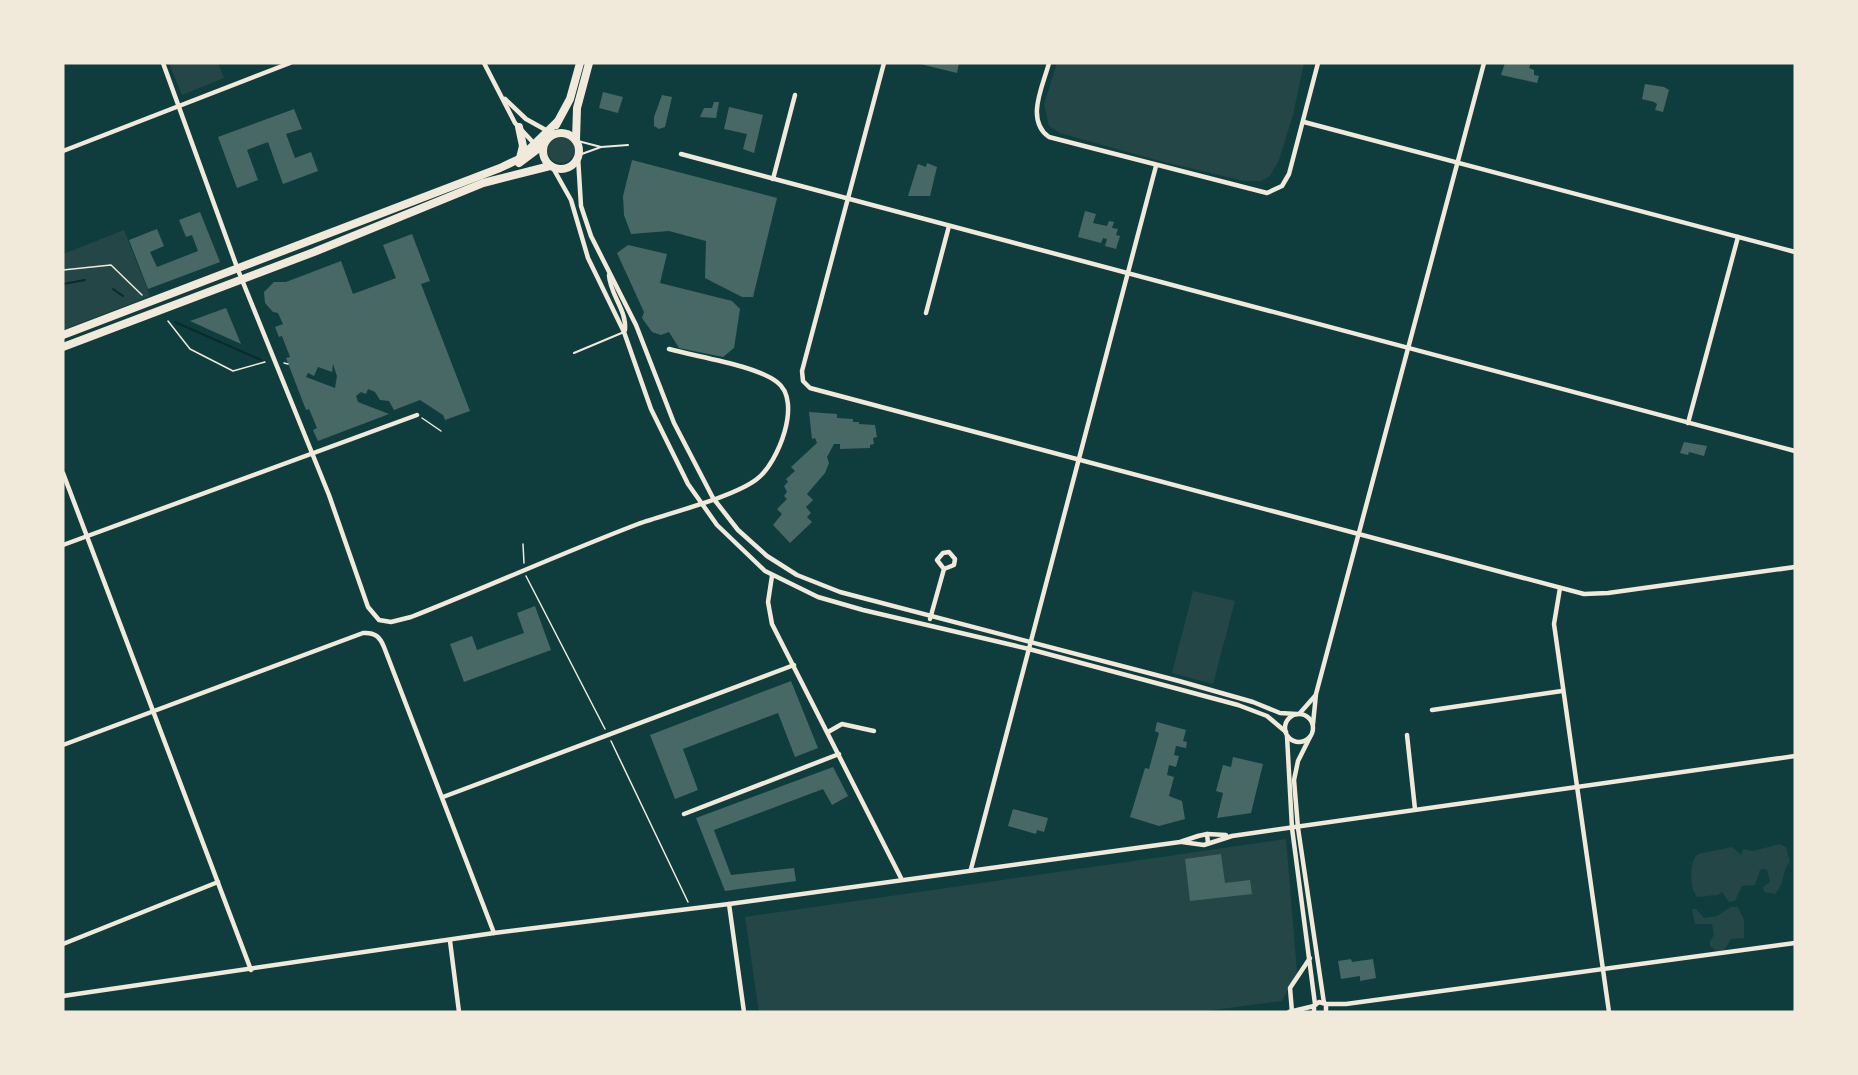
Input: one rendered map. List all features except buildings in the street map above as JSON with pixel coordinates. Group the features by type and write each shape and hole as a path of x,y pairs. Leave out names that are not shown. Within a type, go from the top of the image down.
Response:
{"main road":[{"path":"63,335 527,159 552,132 570,99 580,63"},
{"path":"63,347 242,280 483,183 552,167 568,167 578,156 577,108 589,63"},
{"path":"519,127 523,146 519,159"},
{"path":"552,132 567,133 576,140"},
{"path":"500,168 539,148"},
{"path":"539,148 552,167"}],"street":[{"path":"164,63 238,270 312,453 368,607 379,620 391,622 411,617 524,573 636,525 751,483 772,464 788,413 787,396 779,383 759,373 669,349"},
{"path":"63,151 290,63"},
{"path":"484,63 519,127 539,148"},
{"path":"884,63 802,371 805,385 1560,588 1597,595 1795,567"},
{"path":"1049,63 1036,112 1038,124 1045,134 1055,140 1270,193 1279,189 1287,179 1318,63"},
{"path":"1315,1008 1313,957 1298,828 1296,769 1310,737 1316,694 1484,63"},
{"path":"501,95 526,119 552,132"},
{"path":"773,179 795,95"},
{"path":"1304,122 1795,252"},
{"path":"681,154 1795,451"},
{"path":"578,156 583,213 608,273 636,325 674,423 713,498 738,530 783,567 830,589 1135,669 1253,702 1280,713 1298,713 1308,717 1313,724"},
{"path":"971,869 1156,166"},
{"path":"552,167 571,200 585,251 624,332 651,409 700,503 736,546 772,576 818,597 1029,649 1257,712 1273,720 1286,734 1298,742 1310,737"},
{"path":"926,313 949,226"},
{"path":"1688,423 1738,237"},
{"path":"608,273 610,286 625,319 624,332"},
{"path":"63,545 417,415"},
{"path":"63,473 251,970"},
{"path":"928,625 944,569"},
{"path":"772,576 768,598 770,618 901,878"},
{"path":"1560,588 1554,619 1562,691 1578,787 1609,1012"},
{"path":"886,615 889,605"},
{"path":"63,745 363,633 373,633 381,640 494,933"},
{"path":"443,797 794,665"},
{"path":"1133,677 1135,669"},
{"path":"1432,710 1562,691"},
{"path":"1316,694 1310,705 1287,720 1292,828 1313,957 1327,1012 1346,1005"},
{"path":"828,732 842,724 874,730"},
{"path":"1407,735 1415,809"},
{"path":"684,814 839,754"},
{"path":"1180,842 1208,843 1232,836 1795,756"},
{"path":"63,996 494,933 729,904 901,878 1180,842 1207,834 1232,836"},
{"path":"1207,834 1208,843"},
{"path":"1198,836 1199,844"},
{"path":"1297,868 1304,867"},
{"path":"63,944 218,882"},
{"path":"729,904 744,1012"},
{"path":"450,941 459,1012"},
{"path":"1292,1012 1325,1004 1346,1005 1795,943"},
{"path":"1292,1012 1290,988 1313,957"},
{"path":"1312,977 1319,976"},
{"path":"1292,1012 1308,1012"}],"lane":[{"path":"576,140 602,147 628,146"},
{"path":"578,156 602,147"},
{"path":"574,353 624,332"}],"path":[{"path":"63,270 111,265 145,297"},
{"path":"168,321 190,350 233,371 265,362"},
{"path":"284,363 288,364"},
{"path":"523,544 524,573 608,735 691,909"}],"shaded area":[{"path":"169,63 218,63 224,78 182,95"},
{"path":"1057,63 1304,63 1293,115 1279,160 1270,176 1261,181 1244,181 1156,160 1060,133 1049,126 1044,104"},
{"path":"561,135 571,139 575,149 571,159 561,163 551,159 547,149 551,139"},
{"path":"124,230 150,296 63,330 63,254"},
{"path":"1193,591 1235,601 1213,684 1172,673"},
{"path":"1286,839 1297,972 1282,1001 1198,1012 759,1012 745,917"},
{"path":"1780,844 1786,847 1790,862 1775,894 1764,892 1763,887 1770,882 1767,870 1763,869 1760,870 1755,885 1742,886 1735,901 1729,902 1722,892 1717,895 1697,897 1694,893 1691,874 1693,862 1698,854 1732,847 1741,855 1743,849 1753,851"},
{"path":"1731,907 1738,907 1744,920 1744,938 1731,939 1724,950 1717,951 1710,946 1714,935 1712,924 1695,924 1692,909 1696,909 1704,918 1717,916"}],"waterway":[{"path":"63,284 85,280"},
{"path":"113,289 123,296"},
{"path":"175,322 261,360"}]}
